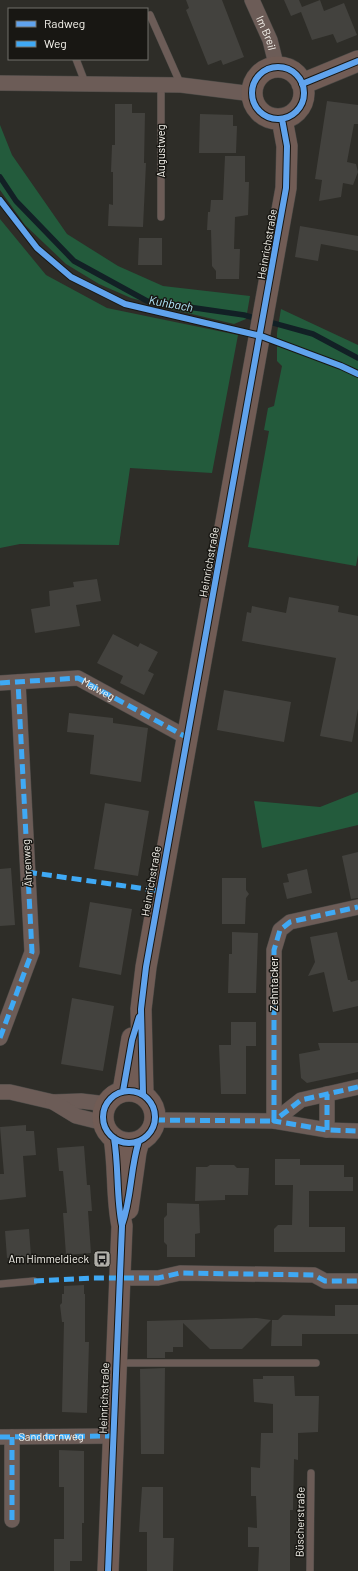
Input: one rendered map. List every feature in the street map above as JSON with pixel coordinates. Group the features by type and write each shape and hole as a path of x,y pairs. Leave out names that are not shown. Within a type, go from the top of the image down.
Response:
{"street":[{"name":"Im Breil","path":"252,0 270,40 277,68"},
{"path":"302,84 358,61"},
{"path":"283,68 295,73 302,84 304,93 303,102 298,110 291,116 282,119 271,118 262,113 255,105 253,94 257,79 269,69 283,68"},
{"path":"0,83 161,86 181,85 253,94"},
{"name":"Heinrichstraße","path":"133,1093 132,1040 141,1009 146,967 286,188 287,146 282,119"},
{"name":"Maiweg","path":"0,683 78,678 188,738"},
{"name":"Ährenweg","path":"0,1038 32,952 18,682"},
{"name":"Zehntacker","path":"274,1120 274,950 280,930 290,922 358,907"},
{"path":"274,1120 301,1100 358,1087"},
{"path":"0,1092 10,1092 53,1102 81,1101 108,1122 121,1142 130,1143 139,1141 147,1136 153,1129 155,1110 150,1101 133,1093 113,1096 108,1122"},
{"path":"327,1094 327,1130"},
{"path":"155,1120 274,1120 327,1130 358,1130"},
{"name":"Heinrichstraße","path":"108,1122 116,1151 118,1207 122,1226 115,1363 108,1571"},
{"name":"Heinrichstraße","path":"122,1226 128,1207 139,1141"},
{"path":"120,1278 158,1278 180,1273 314,1275 325,1281 358,1281"},
{"name":"Sanddornweg","path":"12,1520 6,1437 113,1436"}],"lane":[{"path":"150,14 181,85"},
{"path":"76,60 86,85"},
{"name":"Augustweg","path":"161,86 161,217"},
{"path":"0,1284 34,1281"},
{"name":"Heinrichstraße","path":"115,1363 316,1363"},
{"name":"Büscherstraße","path":"310,1571 311,1473"}],"green space":[{"path":"0,125 12,155 67,234 118,266 163,286 250,296 246,319 234,324 131,298 99,284 66,264 25,225 0,190"},
{"path":"0,219 46,275 107,308 238,335 212,473 130,468 119,545 20,544 0,548"},
{"path":"281,309 358,345 358,555 356,566 248,547 269,431 264,430 268,408 274,406 282,366 277,361 277,333"},
{"path":"358,792 358,825 262,848 254,801 320,807"}],"building":[{"path":"186,0 222,0 244,57 223,65 221,60 208,65 186,10 189,8"},
{"path":"284,0 299,0 302,7 320,0 324,11 344,3 357,35 337,43 333,34 312,40 301,12 291,16"},
{"path":"327,101 358,105 358,124 354,124 347,162 356,164 358,172 353,185 343,183 341,197 319,201 322,180 315,179"},
{"path":"115,104 132,104 132,113 145,113 144,163 146,163 143,227 108,226 109,204 113,205 113,172 111,172 112,145 115,145"},
{"path":"200,114 233,115 233,126 237,126 236,153 199,153"},
{"path":"225,156 245,156 245,182 249,182 248,215 235,217 234,249 240,249 239,279 216,279 216,271 212,266 211,230 207,230 208,212 210,212 211,200 223,200"},
{"path":"300,226 358,236 358,251 321,244 318,261 295,257"},
{"path":"139,238 162,238 162,265 138,265"},
{"path":"97,579 101,601 76,605 80,626 35,633 31,609 50,606 49,591 74,587 73,582"},
{"path":"289,597 339,606 338,612 358,616 358,709 352,742 320,736 336,658 242,641 247,612 251,613 252,606 286,613"},
{"path":"113,634 138,647 140,643 158,652 148,671 154,674 144,695 120,683 123,676 97,663"},
{"path":"224,690 291,702 284,742 217,730"},
{"path":"69,713 113,718 113,723 148,728 141,782 90,774 94,735 67,732"},
{"path":"105,803 149,811 138,876 94,869"},
{"path":"358,852 358,898 351,899 342,856"},
{"path":"11,868 15,925 0,926 0,869"},
{"path":"307,869 312,893 287,899 283,883 289,882 287,874"},
{"path":"222,878 246,878 246,890 249,894 246,898 245,924 222,924"},
{"path":"90,902 132,909 121,975 79,967"},
{"path":"232,932 258,933 256,993 228,993 229,954 232,954"},
{"path":"337,932 348,980 351,982 358,980 358,1006 333,1012 324,972 308,976 315,962 310,937"},
{"path":"72,998 114,1006 103,1071 61,1064"},
{"path":"231,1022 256,1022 256,1046 246,1046 246,1094 221,1094 219,1045 231,1045"},
{"path":"318,1043 358,1043 358,1072 307,1083 301,1078 299,1054 320,1050"},
{"path":"26,1125 26,1131 34,1131 36,1155 23,1156 26,1197 0,1200 0,1174 4,1174 0,1127"},
{"path":"84,1146 87,1185 90,1185 92,1211 88,1211 91,1253 66,1255 63,1213 67,1213 63,1171 59,1171 57,1148"},
{"path":"275,1159 300,1159 300,1165 344,1165 344,1177 353,1177 353,1191 309,1191 309,1227 345,1227 345,1252 274,1252 274,1229 278,1225 292,1225 293,1185 275,1185"},
{"path":"210,1165 234,1165 237,1168 249,1168 248,1195 225,1195 225,1200 195,1201 196,1167 207,1167"},
{"path":"167,1203 199,1204 200,1233 195,1234 195,1257 167,1257 167,1245 164,1242 164,1218 167,1215"},
{"path":"29,1229 31,1256 7,1258 5,1231"},
{"path":"84,1285 85,1342 89,1342 87,1413 62,1412 64,1322 62,1322 60,1305 62,1303 62,1294 64,1294 64,1286"},
{"path":"335,1305 358,1305 358,1334 302,1334 302,1346 271,1346 272,1320 278,1320 283,1315 335,1316"},
{"path":"257,1318 271,1320 242,1349 210,1349 183,1323 183,1347 173,1347 173,1352 165,1352 165,1358 147,1358 147,1321"},
{"path":"165,1368 164,1454 141,1454 140,1369"},
{"path":"263,1376 294,1376 295,1396 319,1396 318,1432 298,1433 298,1460 294,1459 293,1510 290,1510 290,1571 258,1571 259,1547 248,1547 248,1527 257,1528 256,1496 251,1496 251,1467 260,1468 261,1433 273,1433 273,1404 254,1402 253,1379 263,1379"},
{"path":"59,1450 84,1451 84,1523 82,1523 82,1561 70,1561 70,1571 54,1571 54,1539 64,1539 64,1487 59,1487"},
{"path":"142,1487 163,1487 163,1538 174,1538 173,1571 147,1571 147,1532 139,1532"}],"waterway":[{"name":"Kuhbach","path":"0,177 16,201 74,261 147,301 244,315 313,334 358,358"}],"marked path":[{"path":"0,683 78,678 188,738"},
{"path":"0,1038 32,952 18,682"},
{"path":"27,872 160,891"},
{"path":"155,1120 274,1121 274,950 280,930 290,922 358,907"},
{"path":"358,1087 301,1100 274,1121 327,1130 358,1131"},
{"path":"327,1094 327,1130"},
{"path":"34,1281 93,1278 158,1278 180,1273 314,1275 325,1281 358,1281"},
{"path":"0,1437 113,1436"},
{"path":"12,1437 12,1520"}],"cycle path":[{"path":"302,84 358,61"},
{"path":"278,67 288,69 296,75 302,83 304,93 302,103 296,111 288,117 278,119 268,117 260,111 254,103 252,93 254,83 260,75 268,69 278,67"},
{"path":"143,1094 141,1009 146,967 286,188 287,146 282,119"},
{"path":"0,200 37,248 71,277 125,304 261,336 341,366 358,374"},
{"path":"123,1091 132,1040 139,1017"},
{"path":"129,1091 143,1095 151,1103 155,1117 151,1131 143,1139 129,1143 115,1139 107,1131 103,1117 107,1103 115,1095 129,1091"},
{"path":"108,1571 122,1226 114,1138"},
{"path":"122,1225 128,1204 134,1162 139,1141"}],"place":[{"name":"Am Himmeldieck","path":"102,1259"}]}
